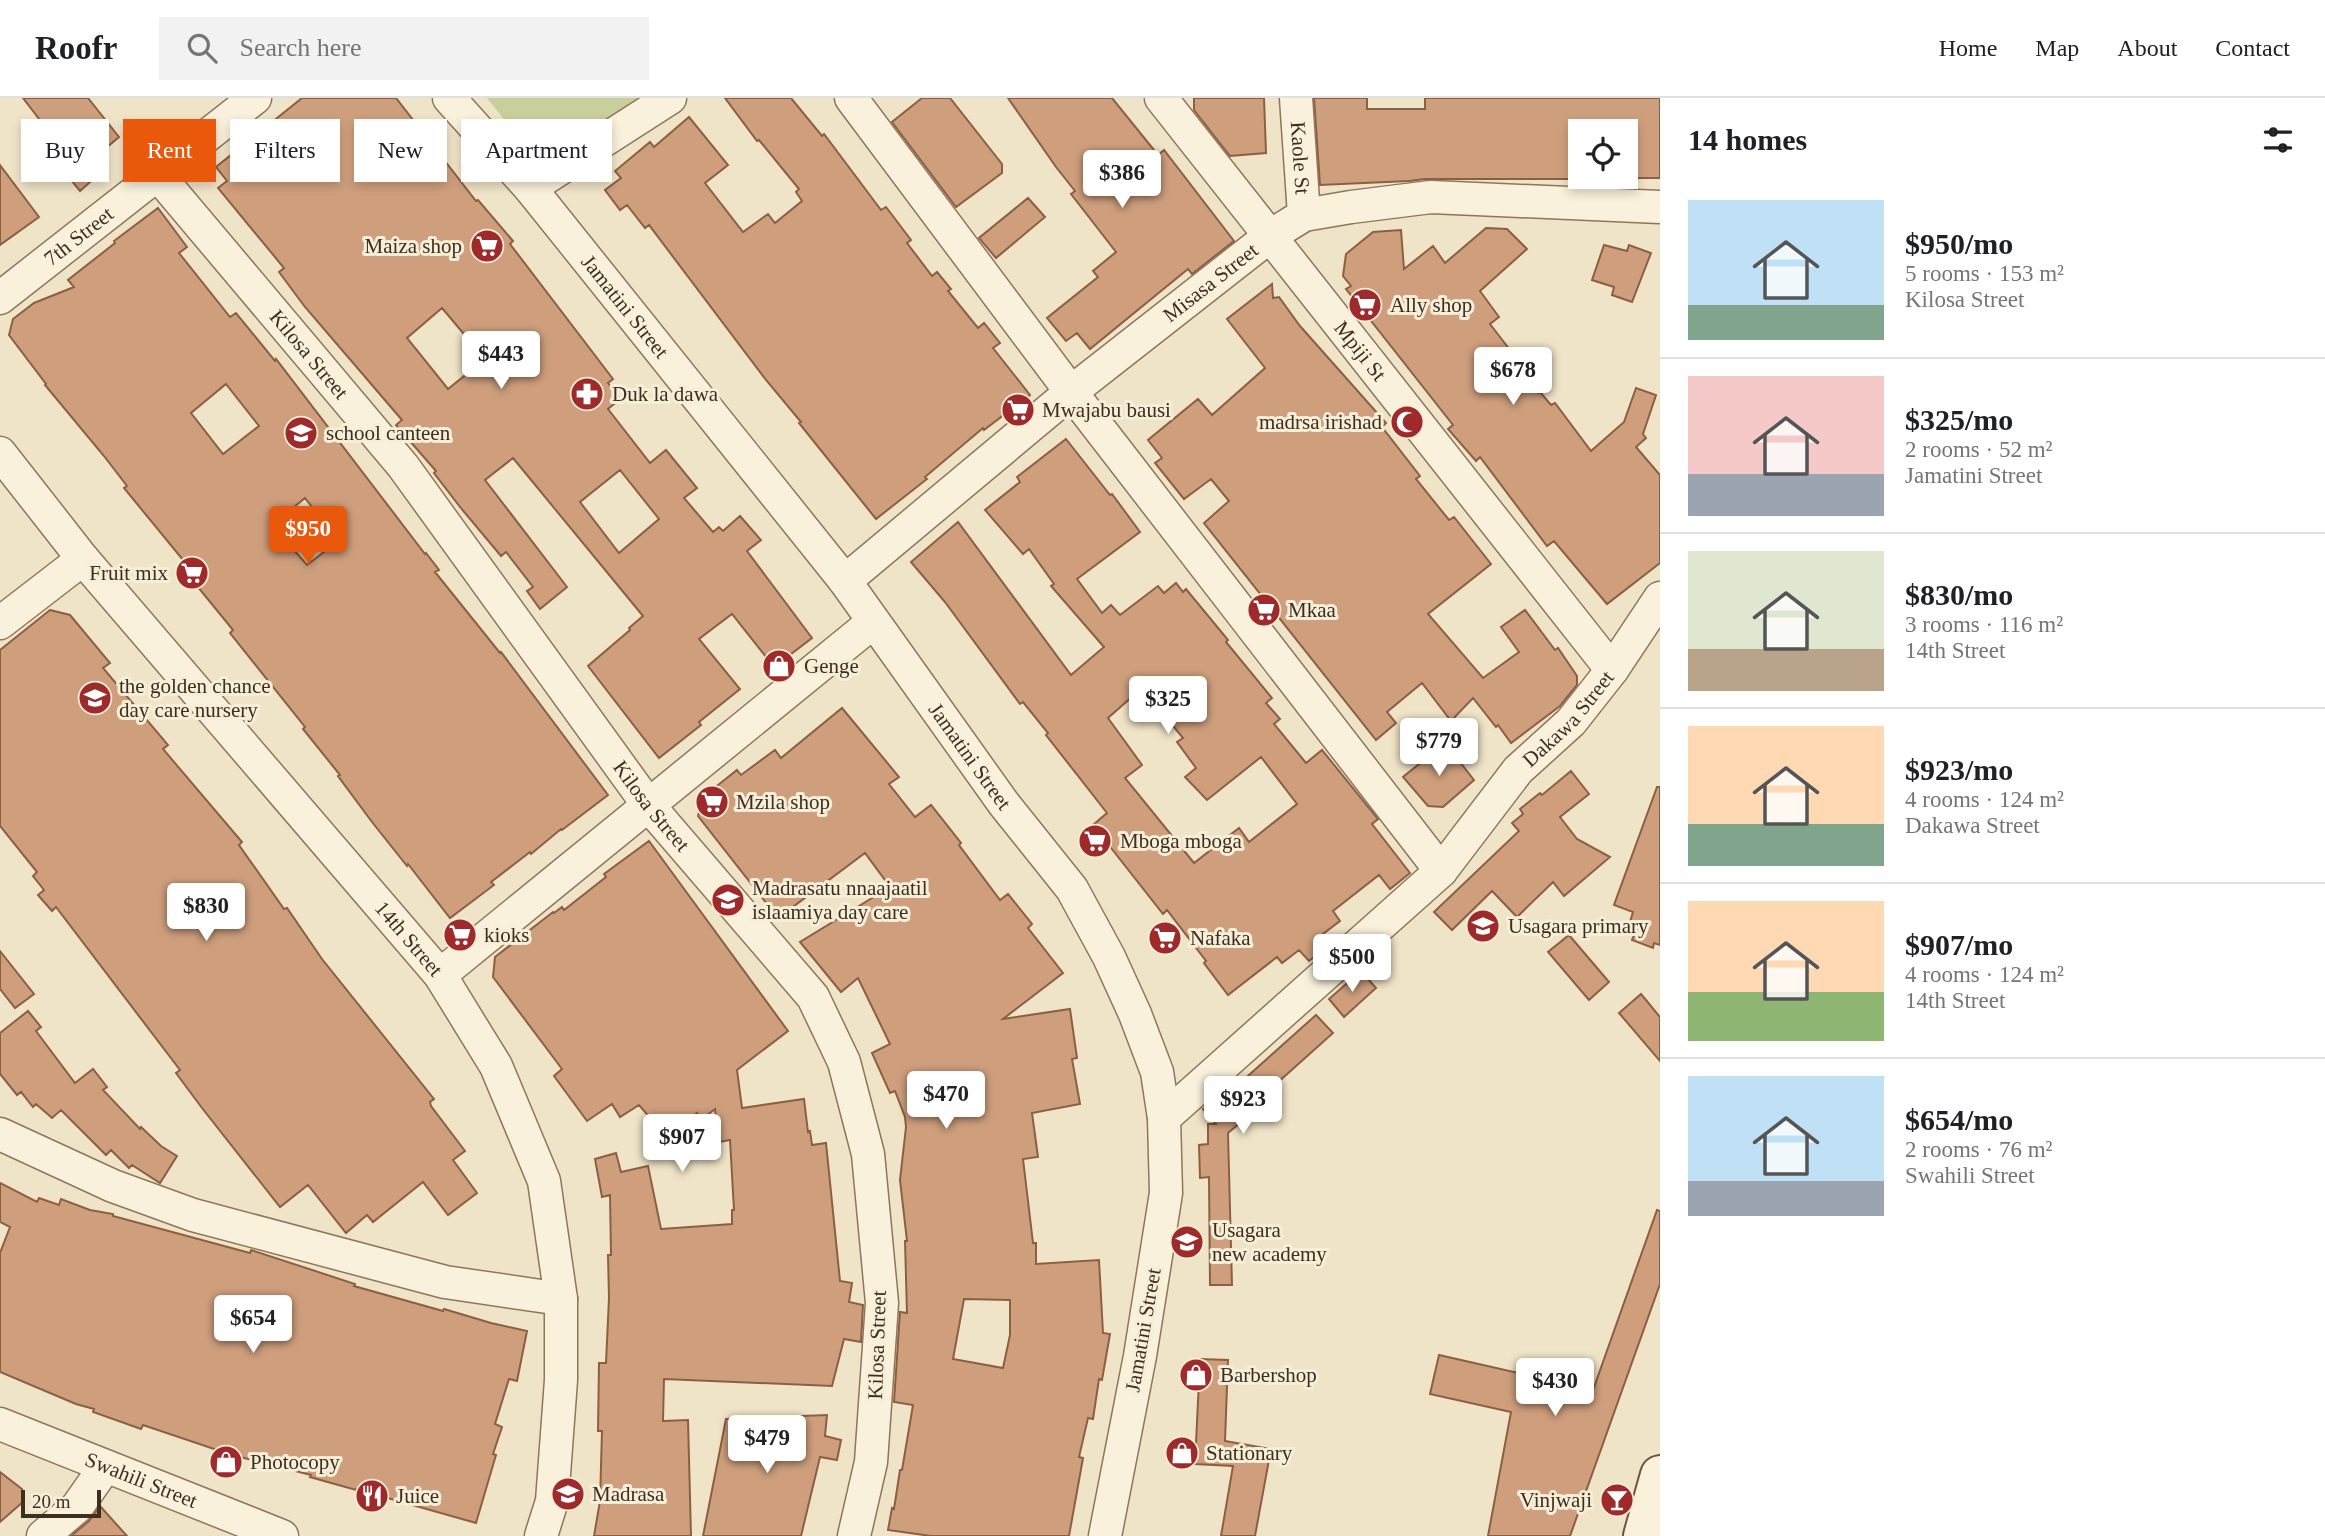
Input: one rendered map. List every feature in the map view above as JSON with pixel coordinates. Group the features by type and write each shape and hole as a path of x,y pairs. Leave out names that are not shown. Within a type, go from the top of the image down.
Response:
{"street":[{"name":"7th Street","path":"216,128 255,98"},
{"name":"Jamatini Street","path":"449,98 530,188 845,581 1004,804 1072,889 1109,957 1157,1072 1164,1118 1166,1193 1140,1356 1105,1536"},
{"path":"530,188 670,98"},
{"path":"851,98 1071,392 1441,872"},
{"name":"Mpiji St","path":"1161,98 1612,670"},
{"name":"Kaole St","path":"1296,98 1304,215"},
{"name":"7th Street","path":"0,298 147,182"},
{"name":"Kilosa Street","path":"164,182 403,466 649,806 813,997 844,1062 868,1154 882,1303 871,1462 854,1536"},
{"name":"Misasa Street","path":"845,581 1071,392 1269,236 1304,215 1351,206 1432,197 1660,207"},
{"name":"14th Street","path":"0,453 83,559 440,975 496,1066 544,1181 561,1299 561,1380 552,1501 541,1536"},
{"path":"0,623 83,559"},
{"name":"Dakawa Street","path":"1164,1118 1441,872 1518,770 1571,722 1612,670 1660,598"},
{"path":"440,975 873,623"},
{"path":"0,1134 113,1186 193,1215 445,1282 561,1299"},
{"name":"Swahili Street","path":"0,1424 282,1536"},
{"path":"43,1536 76,1507 106,1467"},
{"path":"1643,1536 1660,1477"}],"green space":[{"path":"487,98 642,98 610,119 504,119"}],"building":[{"path":"23,98 88,98 105,119 39,119"},
{"path":"302,98 396,98 412,119 354,119 354,182 447,182 447,164 476,201 478,200 513,241 510,244 613,379 608,383 620,399 608,409 650,463 666,450 697,488 684,498 713,532 719,527 723,531 740,516 761,540 747,551 812,638 774,667 732,614 699,639 740,689 699,722 701,725 659,758 588,666 643,616 513,458 485,480 567,587 540,609 527,591 533,587 506,552 501,556 460,507 434,473 436,471 396,425 402,420 305,307 279,272 284,268 218,188 227,181 216,167 230,156 230,182 340,182 340,119 276,119","holes":["442,308 485,359 448,389 407,338","620,470 659,519 619,553 580,502"]},
{"path":"725,98 791,98 822,136 824,134 881,210 886,207 911,240 907,243 932,276 937,272 951,289 948,291 978,328 984,323 1000,343 993,348 1030,395 984,430 983,428 925,477 927,479 876,519 799,423 801,422 649,225 645,228 627,205 620,210 605,190 621,178 615,171 650,142 654,147 689,117 728,165 705,183 743,232 768,214 775,223 802,201 796,192 799,189 759,140 757,141"},
{"path":"922,98 950,98 1002,164 1002,173 956,207 892,122"},
{"path":"1008,98 1112,98 1158,155 1164,150 1234,241 1192,274 1188,269 1090,349 1077,333 1066,341 1047,318 1098,277 1093,271 1116,252 1071,194 1075,191"},
{"path":"1194,98 1264,98 1266,153 1230,156 1194,110"},
{"path":"1314,98 1367,98 1367,109 1425,109 1425,98 1660,98 1660,178 1638,178 1638,119 1568,119 1568,179 1425,179 1320,185"},
{"path":"109,124 119,137 109,145"},
{"path":"0,165 39,217 0,245"},
{"path":"73,182 90,182 80,191"},
{"path":"1028,198 1045,217 996,258 979,238"},
{"path":"158,208 187,247 179,253 230,317 236,313 275,361 276,359 439,570 435,572 501,652 608,795 491,882 494,885 450,918 372,822 338,776 340,775 303,729 305,727 230,633 233,630 193,581 197,577 124,488 127,486 45,385 9,335 13,319 34,303 74,287 68,280 115,243 114,241","holes":["226,384 259,426 223,454 191,413","305,498 338,541 307,565 272,525"]},
{"path":"1486,228 1507,229 1527,249 1480,291 1499,317 1490,324 1510,350 1504,354 1538,393 1551,405 1555,403 1591,451 1624,422 1636,388 1656,395 1643,434 1646,438 1636,447 1660,475 1660,563 1607,604 1554,541 1547,546 1480,457 1476,461 1448,429 1453,425 1346,289 1351,286 1343,276 1346,254 1373,232 1401,230 1404,269 1433,246 1445,263"},
{"path":"1604,245 1627,251 1629,245 1651,253 1632,302 1612,295 1614,287 1592,280"},
{"path":"1272,284 1273,298 1279,297 1300,326 1386,423 1382,427 1420,476 1416,479 1449,520 1454,517 1491,564 1428,614 1483,678 1519,652 1501,627 1525,610 1555,650 1558,648 1577,676 1577,685 1560,706 1511,743 1473,698 1451,721 1422,683 1387,712 1396,723 1376,740 1204,523 1229,501 1211,479 1184,499 1155,463 1162,458 1148,440 1198,399 1212,415 1265,368 1227,319"},
{"path":"1066,439 1140,532 1077,579 1102,613 1111,605 1120,615 1158,586 1164,593 1176,583 1183,592 1186,589 1272,698 1266,703 1280,719 1274,724 1306,763 1322,750 1378,819 1372,824 1410,873 1390,889 1379,875 1333,911 1340,921 1319,937 1327,947 1309,961 1299,950 1282,963 1277,957 1228,995 1167,910 1163,914 1093,825 1107,813 1046,735 1048,733 1023,702 1020,704 945,602 911,562 958,522 1071,675 1104,647 1051,586 1054,584 1029,549 1023,554 985,510 1020,482 1017,477","holes":["1142,688 1183,738 1177,742 1196,768 1185,777 1207,800 1261,757 1297,804 1249,842 1239,828 1194,863 1125,778 1142,765 1108,718"]},
{"path":"50,610 70,615 110,663 103,668 168,745 163,749 242,842 239,845 284,909 287,908 322,959 434,1099 430,1102 431,1106 465,1151 453,1160 477,1193 448,1215 423,1182 373,1222 367,1215 346,1233 308,1185 280,1207 202,1108 176,1073 180,1070 56,907 52,911 38,895 44,890 33,876 37,872 0,826 0,650"},
{"path":"842,708 899,777 889,784 915,817 931,805 1000,900 1008,894 1032,924 1028,928 1063,973 1003,1019 1070,1009 1077,1058 1072,1059 1080,1104 1032,1113 1038,1157 1023,1159 1033,1243 1036,1243 1036,1264 1099,1260 1103,1333 1110,1334 1093,1419 1088,1418 1079,1457 1083,1458 1069,1536 931,1536 888,1530 913,1405 894,1402 900,1312 907,1313 907,1241 900,1180 905,1117 895,1091 890,1093 872,1053 890,1044 858,978 841,992 800,942 890,887 865,853 778,918 698,816 703,797 737,770 741,775 775,750 781,758","holes":["964,1299 1010,1300 1010,1335 1003,1368 953,1359"]},
{"path":"1445,743 1474,780 1443,807 1428,806 1403,777"},
{"path":"1571,771 1589,794 1560,817 1577,839 1610,857 1564,896 1553,882 1517,917 1492,891 1452,930 1434,912 1519,831 1512,823 1523,814 1520,809"},
{"path":"1657,787 1660,787 1660,945 1654,943 1653,948 1632,940 1637,928 1629,925 1633,912 1614,905"},
{"path":"649,841 788,1031 737,1070 742,1108 804,1099 812,1145 826,1143 840,1281 852,1283 849,1302 863,1305 861,1342 844,1339 832,1386 664,1379 663,1421 688,1420 691,1536 594,1536 600,1501 602,1431 598,1431 599,1363 606,1363 608,1255 611,1255 610,1195 602,1197 595,1159 616,1153 621,1172 648,1166 661,1229 732,1224 734,1210 730,1140 719,1142 715,1109 702,1119 697,1113 683,1125 678,1118 673,1122 669,1117 657,1126 639,1105 620,1117 612,1104 587,1121 554,1076 562,1069 493,977 495,957 553,912 562,907 564,910 606,877 604,874"},
{"path":"1569,935 1609,982 1589,1000 1548,952"},
{"path":"0,951 34,994 15,1008 0,989"},
{"path":"1361,971 1376,988 1344,1017 1329,999"},
{"path":"1641,994 1660,1017 1660,1061 1619,1013"},
{"path":"28,1011 41,1027 36,1031 75,1083 93,1069 107,1087 103,1090 140,1129 141,1127 161,1146 177,1156 160,1183 132,1165 129,1168 111,1150 106,1155 61,1110 52,1118 36,1104 33,1107 21,1092 17,1095 0,1074 0,1033"},
{"path":"1316,1015 1333,1033 1256,1102 1259,1107 1228,1133 1232,1285 1210,1285 1209,1177 1200,1178 1199,1145 1208,1144 1208,1124 1216,1124 1203,1109 1237,1080 1240,1083"},
{"path":"0,1183 37,1202 39,1198 59,1205 61,1199 90,1210 113,1214 250,1253 251,1250 355,1284 354,1286 527,1331 517,1381 509,1379 495,1424 502,1427 476,1523 232,1455 143,1425 141,1429 93,1412 94,1409 0,1372 0,1253 10,1227 0,1222"},
{"path":"1657,1210 1660,1211 1660,1284 1570,1536 1488,1536 1511,1412 1430,1394 1439,1355 1593,1390"},
{"path":"1200,1359 1228,1360 1225,1441 1271,1449 1255,1536 1221,1536 1233,1466 1195,1464"},
{"path":"827,1415 825,1436 841,1440 837,1460 820,1457 801,1536 703,1536 726,1419"},
{"path":"0,1472 22,1489 24,1501 0,1522"},
{"path":"100,1506 127,1536 71,1536 89,1521"}],"place":[{"name":"Maiza shop","path":"487,246"},
{"name":"Ally shop","path":"1365,305"},
{"name":"Duk la dawa","path":"587,394"},
{"name":"Mwajabu bausi","path":"1018,410"},
{"name":"madrsa irishad","path":"1407,422"},
{"name":"school canteen","path":"301,433"},
{"name":"Fruit mix","path":"192,573"},
{"name":"Mkaa","path":"1264,610"},
{"name":"Genge","path":"779,666"},
{"name":"the golden chance day care nursery","path":"95,698"},
{"name":"Mzila shop","path":"712,802"},
{"name":"Mboga mboga","path":"1095,841"},
{"name":"Madrasatu nnaajaatil islaamiya day care","path":"728,900"},
{"name":"Usagara primary","path":"1483,926"},
{"name":"kioks","path":"460,935"},
{"name":"Nafaka","path":"1165,938"},
{"name":"Usagara new academy","path":"1187,1242"},
{"name":"Barbershop","path":"1196,1375"},
{"name":"Stationary","path":"1182,1453"},
{"name":"Photocopy","path":"226,1462"},
{"name":"Madrasa","path":"568,1494"},
{"name":"Juice","path":"372,1496"},
{"name":"Vinjwaji","path":"1617,1500"}]}
